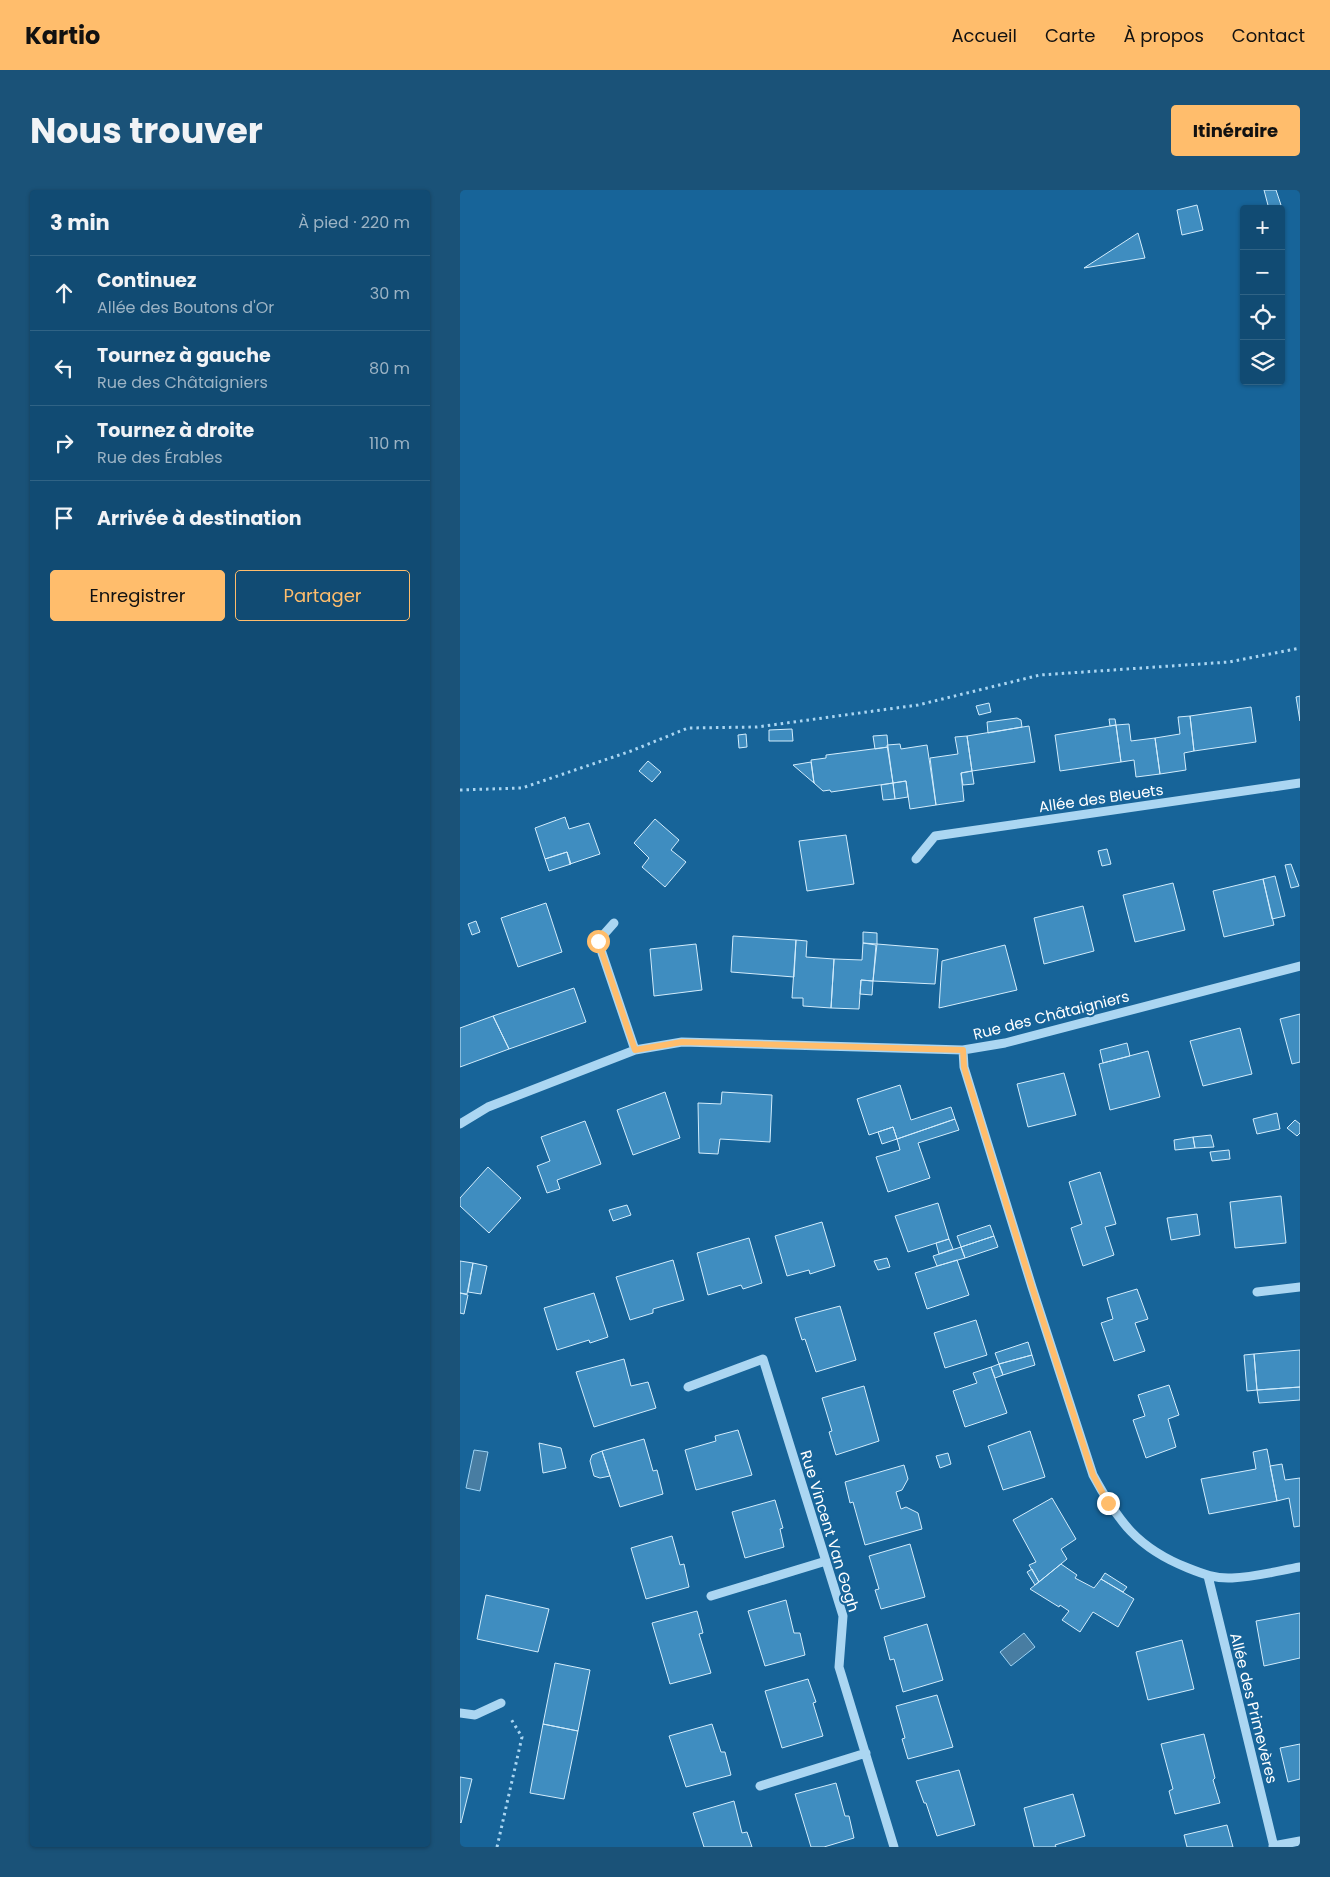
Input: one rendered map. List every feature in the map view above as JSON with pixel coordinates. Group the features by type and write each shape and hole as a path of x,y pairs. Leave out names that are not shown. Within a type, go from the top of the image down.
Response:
{"street":[{"name":"Allée des Bleuets","path":"916,859 935,836 1300,783"},
{"path":"614,923 598,941 635,1050"},
{"name":"Rue des Châtaigniers","path":"460,1124 488,1107 635,1050 682,1042 963,1050 1005,1043 1300,966"},
{"path":"963,1050 964,1067 969,1086 1032,1287 1093,1475 1108,1503 1126,1527 1141,1542 1178,1564 1208,1576 1233,1578 1300,1567"},
{"path":"1257,1292 1300,1287"},
{"name":"Rue Vincent Van Gogh","path":"688,1386 763,1359 843,1616 839,1667 894,1847"},
{"path":"711,1596 826,1561"},
{"name":"Allée des Primevères","path":"1208,1576 1274,1846"},
{"path":"460,1712 475,1715 501,1703"},
{"path":"760,1786 866,1754"},
{"path":"1274,1846 1300,1841"}],"path":[{"path":"460,790 522,788 631,751 688,728 757,727 918,705 1040,675 1229,662 1300,648"},
{"path":"498,1847 522,1737 501,1703"}],"water":[{"path":"474,1450 488,1452 480,1491 466,1488"},
{"path":"1024,1633 1035,1647 1011,1666 1000,1652"}],"building":[{"path":"1264,190 1276,190 1281,205 1268,205"},
{"path":"1197,205 1203,230 1182,235 1177,210"},
{"path":"1138,233 1145,258 1084,268"},
{"path":"1300,696 1300,721 1296,697"},
{"path":"989,703 991,712 979,715 976,706"},
{"path":"1251,707 1256,742 1194,751 1190,716"},
{"path":"1190,716 1194,751 1184,753 1186,770 1160,774 1155,738 1180,734 1178,717"},
{"path":"1017,718 1021,720 1022,727 988,733 987,722"},
{"path":"1109,719 1115,719 1116,725 1110,726"},
{"path":"1129,724 1131,741 1155,738 1160,774 1136,777 1134,760 1121,762 1116,725"},
{"path":"1116,725 1121,762 1060,771 1055,735"},
{"path":"1029,726 1035,762 972,771 967,736"},
{"path":"792,729 793,741 769,741 769,730"},
{"path":"746,734 747,747 739,748 738,735"},
{"path":"887,735 888,747 875,749 873,736"},
{"path":"967,736 972,771 961,773 964,801 936,805 930,758 958,754 955,737"},
{"path":"900,744 901,749 927,745 936,805 910,809 906,781 893,783 887,745"},
{"path":"888,747 893,783 831,792 830,790 823,791 814,783 811,760 826,758 826,755"},
{"path":"648,761 661,772 652,782 639,771"},
{"path":"811,762 814,783 793,765"},
{"path":"972,771 974,784 963,785 961,773"},
{"path":"906,781 908,797 895,799 893,783"},
{"path":"893,783 895,799 883,800 881,785"},
{"path":"565,817 569,829 589,823 600,854 570,864 567,852 545,859 535,828"},
{"path":"655,819 679,840 671,850 686,862 665,887 642,867 649,858 634,843"},
{"path":"846,835 854,884 807,891 799,841"},
{"path":"1107,849 1111,864 1102,866 1098,851"},
{"path":"567,852 571,864 549,871 545,859"},
{"path":"1291,864 1299,886 1291,888 1285,865"},
{"path":"1275,876 1285,916 1272,919 1263,879"},
{"path":"1263,879 1274,925 1224,937 1213,891"},
{"path":"1173,883 1185,930 1135,942 1123,895"},
{"path":"546,903 562,952 518,967 501,918"},
{"path":"1083,906 1094,951 1044,964 1034,918"},
{"path":"476,921 480,932 472,935 468,924"},
{"path":"863,932 877,933 877,944 863,943"},
{"path":"733,936 796,940 794,977 731,972"},
{"path":"796,940 807,941 806,957 834,959 831,1008 803,1006 803,998 792,998"},
{"path":"863,943 876,945 873,981 861,980 859,1009 831,1008 834,959 862,960"},
{"path":"696,944 702,990 654,996 650,949"},
{"path":"877,944 938,949 935,984 873,981"},
{"path":"1005,945 1017,990 939,1008 942,961"},
{"path":"861,980 873,981 872,995 860,994"},
{"path":"574,988 586,1022 509,1049 493,1016"},
{"path":"1300,1014 1300,1062 1292,1064 1280,1019"},
{"path":"493,1016 509,1049 460,1067 460,1028"},
{"path":"1240,1028 1252,1074 1203,1086 1190,1041"},
{"path":"1127,1043 1130,1056 1103,1063 1100,1050"},
{"path":"1148,1051 1160,1097 1110,1110 1099,1064"},
{"path":"1064,1073 1076,1115 1028,1127 1017,1084"},
{"path":"900,1085 911,1120 951,1107 955,1119 897,1139 893,1127 869,1135 857,1099"},
{"path":"665,1092 680,1138 633,1155 617,1110"},
{"path":"722,1092 772,1095 770,1142 720,1139 718,1154 699,1153 698,1103 721,1104"},
{"path":"1277,1113 1280,1129 1257,1134 1253,1119"},
{"path":"955,1119 959,1130 918,1143 930,1178 888,1192 876,1157 900,1150 897,1139"},
{"path":"1295,1120 1300,1124 1300,1133 1297,1136 1287,1128"},
{"path":"585,1121 601,1164 557,1180 560,1189 547,1193 537,1166 550,1161 541,1137"},
{"path":"893,1127 897,1139 882,1144 878,1132"},
{"path":"1211,1135 1214,1147 1195,1148 1193,1137"},
{"path":"1193,1137 1195,1148 1175,1150 1174,1140"},
{"path":"1229,1150 1230,1159 1212,1161 1210,1152"},
{"path":"488,1167 521,1198 489,1233 460,1206 460,1198"},
{"path":"1100,1172 1116,1224 1105,1227 1114,1255 1083,1266 1071,1228 1082,1224 1069,1182"},
{"path":"1281,1196 1286,1243 1235,1248 1230,1202"},
{"path":"938,1203 949,1239 908,1252 895,1216"},
{"path":"627,1205 631,1215 613,1221 609,1210"},
{"path":"1197,1214 1200,1235 1171,1240 1167,1218"},
{"path":"822,1222 835,1266 810,1274 809,1270 787,1276 775,1236"},
{"path":"990,1225 994,1236 961,1247 957,1236"},
{"path":"994,1236 998,1247 965,1258 961,1247"},
{"path":"749,1238 762,1283 743,1289 741,1285 708,1295 697,1253"},
{"path":"949,1239 953,1249 939,1254 936,1243"},
{"path":"961,1247 965,1258 937,1266 933,1256"},
{"path":"887,1258 890,1267 878,1270 874,1261"},
{"path":"673,1260 684,1300 653,1309 653,1313 630,1320 616,1277"},
{"path":"957,1260 969,1295 927,1309 915,1273"},
{"path":"460,1261 473,1263 467,1294 460,1293"},
{"path":"473,1263 487,1266 481,1294 468,1292"},
{"path":"1137,1289 1148,1319 1135,1323 1145,1351 1114,1361 1101,1323 1113,1319 1107,1298"},
{"path":"460,1293 468,1295 464,1314 460,1313"},
{"path":"594,1293 608,1337 590,1343 589,1340 557,1350 544,1308"},
{"path":"840,1306 856,1360 816,1372 805,1339 802,1340 795,1318"},
{"path":"976,1320 987,1355 945,1368 934,1333"},
{"path":"1028,1342 1032,1355 999,1364 995,1353"},
{"path":"1300,1350 1300,1387 1257,1390 1254,1354"},
{"path":"1254,1354 1257,1390 1247,1391 1244,1355"},
{"path":"1032,1355 1035,1365 1003,1375 999,1364"},
{"path":"624,1359 631,1386 648,1382 656,1408 594,1427 576,1372"},
{"path":"999,1364 1003,1375 995,1378 991,1367"},
{"path":"991,1367 1007,1413 965,1427 953,1391 977,1383 973,1373"},
{"path":"1169,1385 1179,1415 1168,1419 1176,1447 1146,1458 1133,1420 1145,1416 1138,1395"},
{"path":"864,1386 879,1441 836,1455 829,1432 832,1431 822,1398"},
{"path":"1300,1387 1300,1400 1259,1403 1257,1390"},
{"path":"738,1430 752,1475 696,1490 685,1450 716,1441 715,1436"},
{"path":"1030,1431 1045,1477 1003,1490 988,1446"},
{"path":"644,1439 653,1471 657,1470 663,1494 620,1507 602,1451"},
{"path":"539,1443 561,1448 566,1468 543,1473"},
{"path":"1267,1449 1277,1501 1209,1514 1201,1479 1256,1469 1253,1452"},
{"path":"602,1451 610,1476 600,1478 594,1476 590,1461 592,1455"},
{"path":"948,1453 951,1464 940,1468 936,1456"},
{"path":"1282,1464 1285,1480 1300,1478 1300,1526 1294,1527 1289,1498 1277,1501 1270,1466"},
{"path":"904,1465 908,1479 902,1490 896,1492 901,1509 906,1507 918,1513 922,1529 865,1545 853,1502 850,1503 845,1482"},
{"path":"1052,1498 1076,1539 1061,1549 1067,1559 1039,1582 1029,1565 1036,1562 1013,1520"},
{"path":"775,1500 783,1528 780,1529 784,1547 745,1558 732,1512"},
{"path":"672,1536 680,1565 684,1564 689,1587 646,1599 631,1548"},
{"path":"910,1544 925,1597 881,1609 875,1590 879,1589 869,1556"},
{"path":"1061,1564 1077,1575 1075,1578 1094,1588 1101,1579 1134,1599 1118,1627 1093,1612 1080,1632 1062,1620 1069,1611 1030,1589"},
{"path":"1032,1569 1039,1582 1035,1585 1027,1572"},
{"path":"1105,1573 1127,1587 1123,1592 1101,1579"},
{"path":"486,1595 549,1609 538,1652 477,1639"},
{"path":"786,1600 794,1633 800,1633 805,1655 765,1666 748,1611"},
{"path":"697,1611 703,1633 699,1634 711,1673 670,1684 652,1623"},
{"path":"1300,1613 1300,1658 1264,1666 1256,1621"},
{"path":"927,1624 943,1680 903,1692 894,1659 890,1660 884,1637"},
{"path":"1182,1640 1194,1689 1148,1700 1136,1652"},
{"path":"555,1663 590,1670 578,1731 543,1724"},
{"path":"808,1679 816,1702 813,1703 823,1736 782,1748 765,1691"},
{"path":"937,1695 953,1747 908,1759 902,1739 905,1738 896,1706"},
{"path":"543,1724 578,1731 564,1799 530,1793"},
{"path":"712,1724 721,1752 725,1752 731,1775 686,1787 669,1736"},
{"path":"1204,1734 1215,1778 1213,1780 1220,1803 1175,1814 1169,1791 1173,1789 1161,1744"},
{"path":"1300,1744 1300,1779 1288,1782 1280,1748"},
{"path":"959,1770 975,1825 937,1836 916,1781"},
{"path":"460,1777 472,1779 461,1823 460,1822"},
{"path":"836,1783 845,1816 849,1816 854,1838 824,1847 811,1847 795,1794"},
{"path":"1073,1794 1085,1836 1055,1845 1056,1847 1034,1847 1024,1808"},
{"path":"734,1801 742,1833 747,1832 752,1847 704,1847 693,1813"},
{"path":"1227,1825 1233,1847 1187,1847 1184,1835"}],"route":[{"path":"598,941 635,1050 682,1042 963,1050 964,1067 1032,1287 1093,1475 1108,1503"}]}
